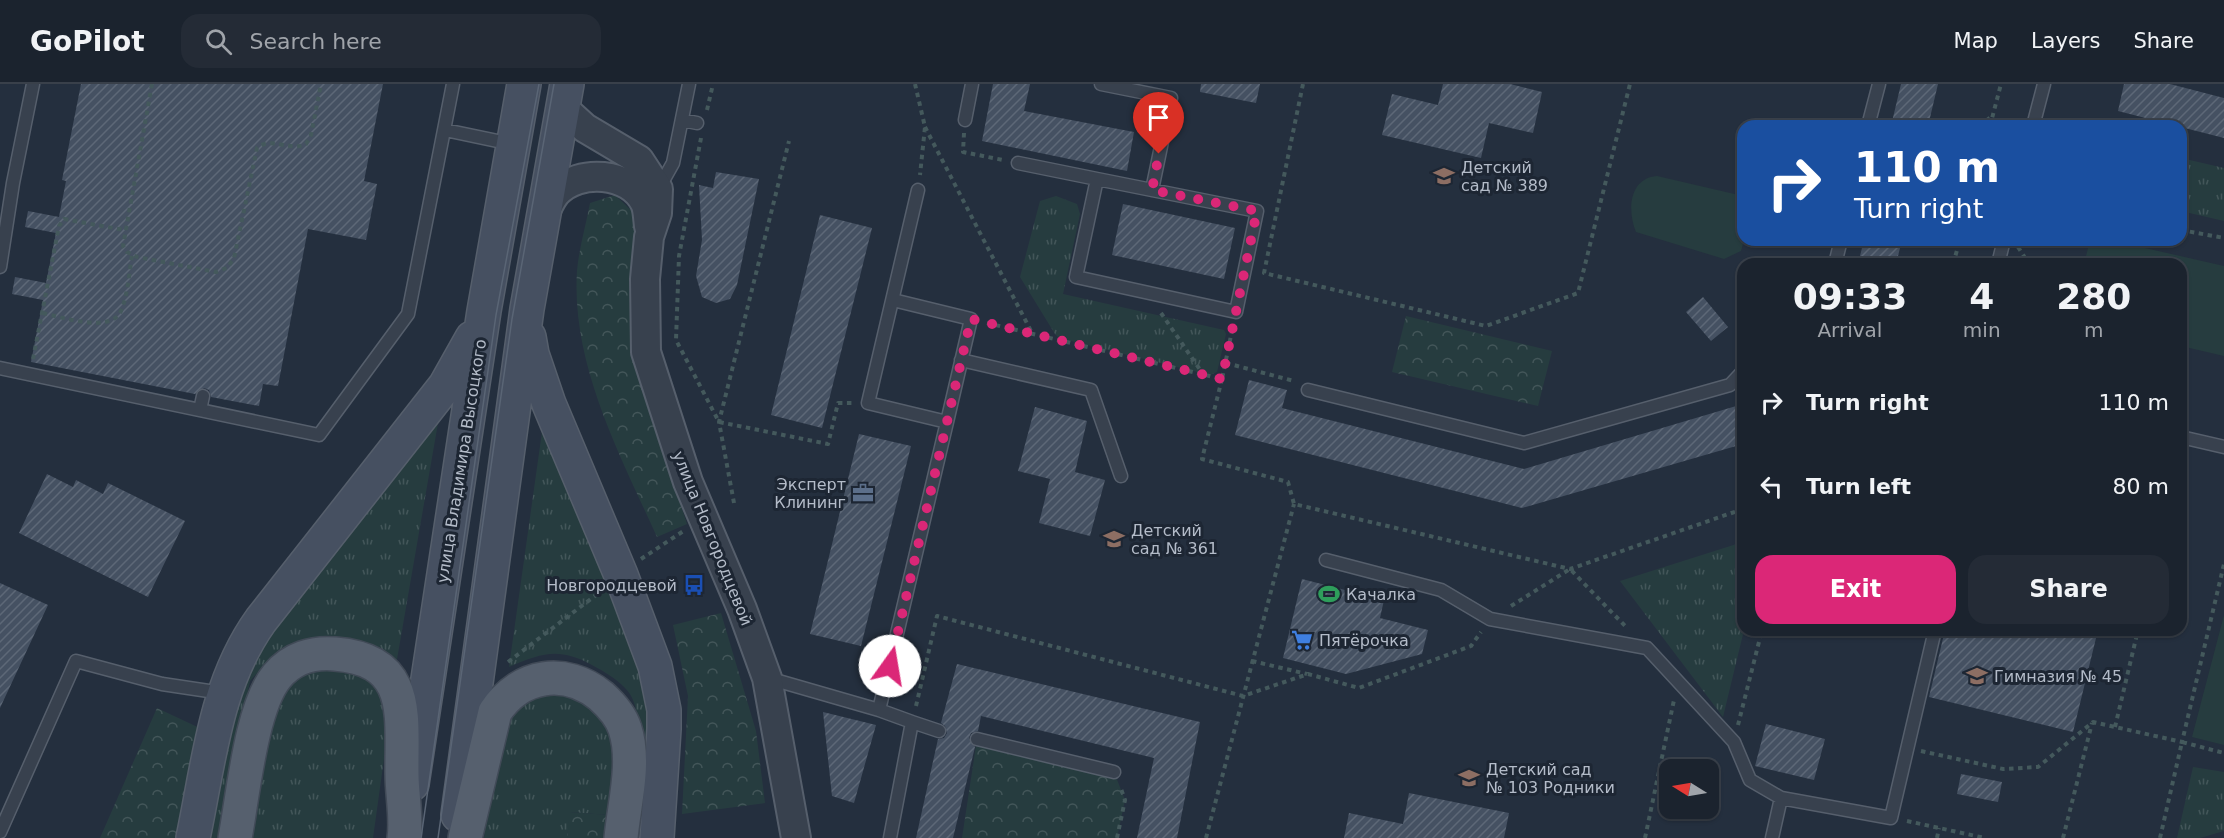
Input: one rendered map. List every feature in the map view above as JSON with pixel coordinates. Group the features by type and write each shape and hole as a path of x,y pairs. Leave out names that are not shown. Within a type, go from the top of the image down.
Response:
{"main road":[{"name":"улица Владимира Высоцкого","path":"405,832 484,311 524,84"},
{"path":"455,838 527,309 565,95"},
{"path":"527,309 532,354 549,404 621,575 655,666 663,710 663,770 657,838"},
{"path":"193,838 222,693 249,637 445,386 458,367 484,311"},
{"path":"235,838 256,726 269,688 290,665 302,658 322,653 354,657 380,670 394,685 402,711 402,787 405,832"},
{"path":"465,838 495,712 504,699 527,682 556,677 570,679 595,691 609,703 625,726 629,755 621,838"}],"street":[{"path":"565,95 585,128 639,160 658,189"},
{"name":"улица Новгородцевой","path":"542,220 558,192 577,180 594,177 611,178 632,186 646,204 650,237"},
{"name":"улица Новгородцевой","path":"658,189 657,213 650,237 645,279 646,352 688,482 742,609 767,678 796,838"}],"lane":[{"path":"0,267 13,183 33,84"},
{"path":"0,368 319,435 408,314 453,84"},
{"path":"658,189 673,163 689,84"},
{"path":"965,120 972,84"},
{"path":"1101,84 1171,98 1152,190"},
{"path":"1869,120 1878,84"},
{"path":"2035,120 2044,84"},
{"path":"682,120 701,124"},
{"path":"445,130 513,144"},
{"path":"1018,163 1257,211 1236,312 1076,277 1097,179"},
{"path":"918,190 868,403 946,422"},
{"path":"879,710 971,319 892,300"},
{"path":"961,360 1091,390 1121,476"},
{"path":"1308,390 1524,443 1730,385 1737,377"},
{"path":"200,410 203,396"},
{"path":"2187,438 2224,447"},
{"path":"1326,560 1441,590 1490,620 1647,648 1734,742 1750,780 1781,798 1891,818 1934,636"},
{"path":"0,832 76,662 162,684 222,693"},
{"path":"767,678 939,730"},
{"path":"890,838 912,722"},
{"path":"976,738 1114,772"},
{"path":"1772,838 1781,798"}],"path":[{"path":"152,84 124,230 123,246 132,256 209,271 222,271 230,265 235,254 255,151 264,144 294,147 308,142 321,84"},
{"path":"713,84 701,124 679,256 676,340 719,422 734,503"},
{"path":"915,84 925,127 1032,333"},
{"path":"1303,84 1264,273 1486,326 1578,293 1630,84"},
{"path":"1991,120 2001,84"},
{"path":"1987,120 1992,116"},
{"path":"965,120 963,152 1018,163"},
{"path":"918,190 925,127"},
{"path":"719,422 789,141"},
{"path":"30,374 59,226 64,219 124,230"},
{"path":"2187,231 2224,238"},
{"path":"43,314 97,324 110,321 121,311 132,256"},
{"path":"1148,293 1203,374"},
{"path":"1206,838 1294,504 1288,482 1202,459 1236,312"},
{"path":"971,319 1222,379"},
{"path":"1226,363 1293,380 1308,390"},
{"path":"719,422 828,444 838,403 868,403"},
{"path":"1294,504 1570,569 1647,648"},
{"path":"1252,661 1359,688 1471,646 1490,620 1570,569 1737,511"},
{"path":"502,666 661,544 704,519"},
{"path":"2160,838 2224,564"},
{"path":"912,722 937,616 1243,696 1308,674"},
{"path":"1734,742 1760,636"},
{"path":"2115,727 2137,636"},
{"path":"1645,838 1678,681"},
{"path":"2093,722 2159,735 2224,753"},
{"path":"1908,748 2003,769 2038,767 2093,722"},
{"path":"2063,838 2093,722"},
{"path":"1114,772 1125,800 1117,838"},
{"path":"1891,818 1984,838"},
{"path":"1937,838 1939,828"}],"green space":[{"path":"2187,159 2224,168 2224,221 2187,212"},
{"path":"1657,176 1737,195 1737,246 1742,246 1741,251 1724,259 1636,232 1631,206 1633,197 1636,189 1648,178"},
{"path":"615,195 635,214 630,349 687,524 657,537 601,408 582,340 577,306 578,262 590,203"},
{"path":"1056,196 1077,204 1080,214 1063,294 1224,330 1226,334 1217,372 1210,375 1059,338 1055,334 1020,277 1040,201"},
{"path":"2088,246 2136,246 2224,266 2224,356 2187,347 2187,258 2086,258"},
{"path":"1406,316 1552,351 1538,406 1392,372"},
{"path":"438,423 396,665 306,641 274,654 250,681 219,838 207,838 236,685 269,630"},
{"path":"542,432 600,562 649,699 645,838 630,838 640,750 637,715 630,694 603,671 570,656 541,655 509,667"},
{"path":"1737,544 1737,636 1743,636 1723,717 1620,581"},
{"path":"721,613 756,731 765,803 682,814 688,696 673,625"},
{"path":"2224,615 2224,745 2192,737"},
{"path":"309,669 359,671 377,690 389,723 373,838 250,838 267,742 277,707 285,691"},
{"path":"538,694 578,695 607,721 613,758 609,815 570,812 567,838 484,838 493,762 511,711"},
{"path":"157,708 206,731 184,838 100,838"},
{"path":"977,739 1114,772 1125,800 1117,838 962,838"},
{"path":"2193,767 2224,772 2224,831 2200,838 2177,838"},
{"path":"569,812 609,815 606,838 567,838"}],"building":[{"path":"81,84 383,84 364,181 377,184 366,240 308,229 278,386 263,384 259,406 211,397 209,390 204,388 195,394 31,362 43,300 12,294 15,277 46,283 56,233 25,227 28,211 59,217 66,181 62,180"},
{"path":"993,84 1030,84 1024,111 1134,132 1127,171 982,141"},
{"path":"1201,84 1260,84 1256,103 1200,92"},
{"path":"1443,84 1510,84 1542,92 1533,133 1489,123 1481,158 1382,135 1392,94 1438,105"},
{"path":"1901,84 1938,84 1929,120 1892,120"},
{"path":"2124,84 2170,84 2224,98 2224,138 2187,129 2187,120 2153,120 2118,111"},
{"path":"716,172 759,179 737,285 730,299 716,303 702,297 696,276 702,240 699,185 713,188"},
{"path":"1123,204 1235,228 1224,279 1112,255"},
{"path":"820,215 872,228 822,428 771,415"},
{"path":"1862,246 1900,246 1898,258 1860,258"},
{"path":"1703,297 1728,327 1711,341 1686,312"},
{"path":"1249,380 1287,390 1282,408 1524,469 1737,406 1737,446 1522,508 1235,435"},
{"path":"1035,407 1087,421 1075,472 1105,480 1090,536 1039,523 1050,479 1018,471"},
{"path":"859,434 911,446 861,646 810,634"},
{"path":"47,474 73,487 76,480 103,494 108,483 185,521 148,597 19,533"},
{"path":"1302,579 1384,600 1380,618 1428,630 1422,654 1346,674 1283,658"},
{"path":"0,583 48,605 0,708"},
{"path":"1944,636 2032,636 2039,638 2040,636 2097,636 2073,732 1929,697"},
{"path":"957,664 1200,722 1177,838 1137,838 1154,758 981,716 978,731 971,733 969,738 975,747 953,838 916,838 938,739 944,738 947,733 945,726 941,723"},
{"path":"823,712 876,725 854,803 832,796"},
{"path":"1766,724 1825,739 1814,780 1755,766"},
{"path":"1961,774 2002,782 1998,802 1957,794"},
{"path":"1409,793 1509,813 1504,838 1344,838 1349,813 1403,824"}],"tram line":[{"path":"421,838 496,315 539,84"},
{"path":"438,838 512,319 554,84"}],"place":[{"name":"Детский сад № 389","path":"1444,176"},
{"name":"Эксперт Клининг","path":"863,493"},
{"name":"Детский сад № 361","path":"1114,539"},
{"name":"Новгородцевой","path":"694,585"},
{"name":"Качалка","path":"1329,594"},
{"name":"Пятёрочка","path":"1302,640"},
{"name":"Гимназия № 45","path":"1977,676"},
{"name":"Детский сад № 103 Родники","path":"1469,778"}],"route":[{"path":"890,666 971,319 1222,379 1257,211 1152,190 1159,154"}]}
